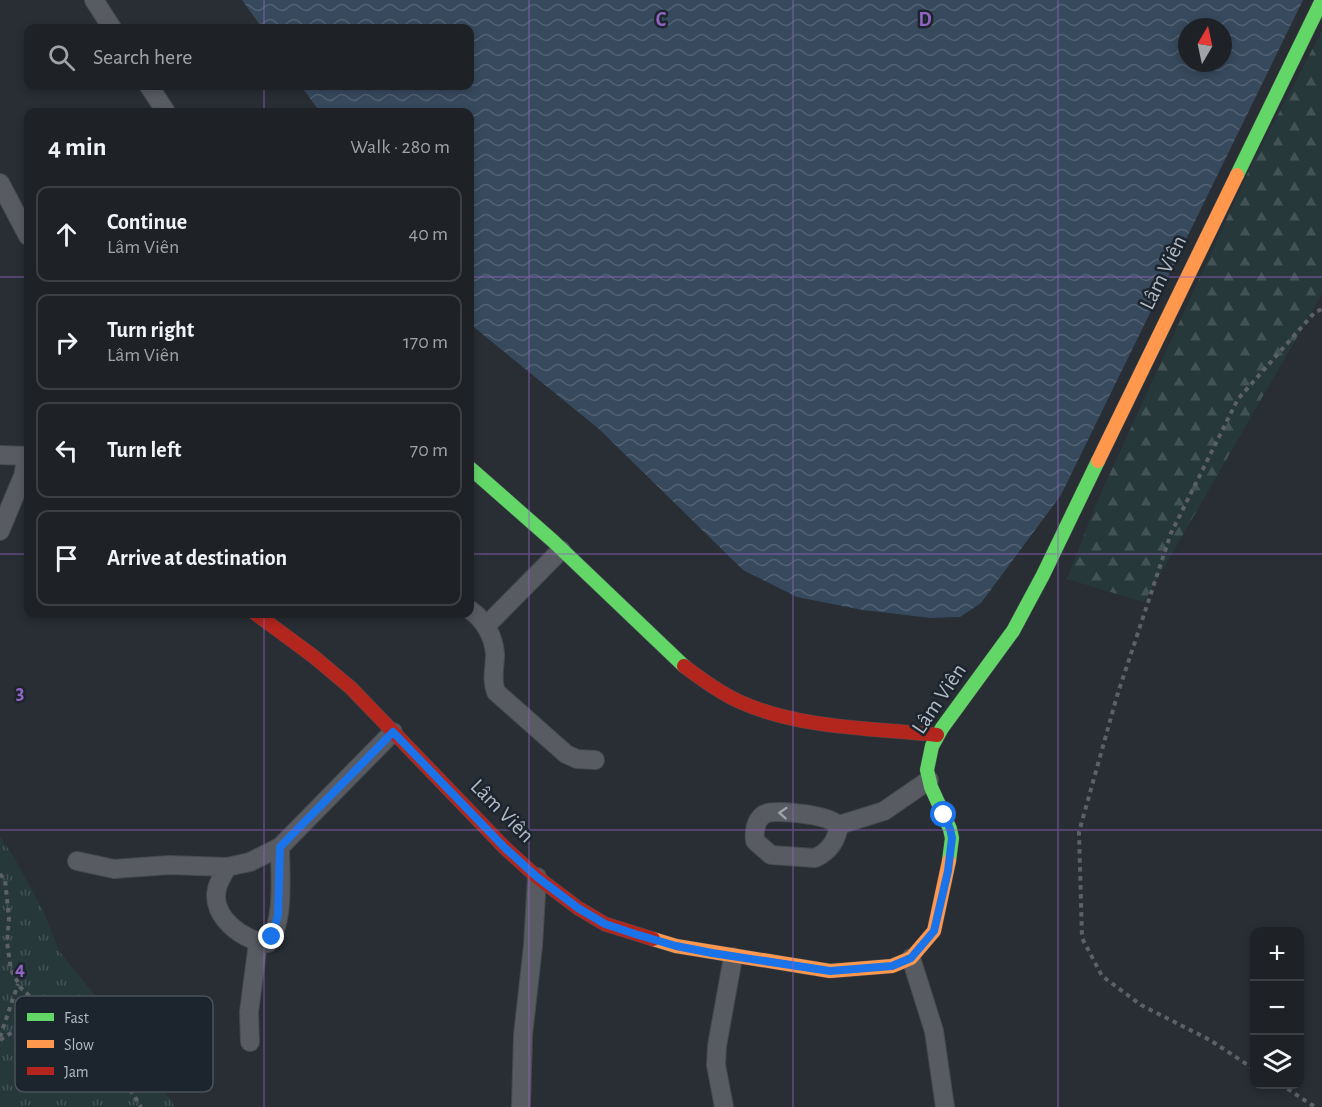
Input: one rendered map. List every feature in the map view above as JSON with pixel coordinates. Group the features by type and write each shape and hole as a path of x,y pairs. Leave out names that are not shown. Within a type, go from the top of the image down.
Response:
{"street":[{"path":"94,0 109,24"},
{"name":"Lâm Viên","path":"261,618 313,656 351,688 505,848 537,877 578,908 605,924 676,946 830,971 892,966 911,958 934,931 948,871 952,838 927,770 928,758 937,735 1013,631 1043,575 1322,0"},
{"path":"152,90 163,108"},
{"path":"0,183 24,228"},
{"path":"0,455 24,457"},
{"path":"0,531 24,472"},
{"path":"474,472 542,531 642,627 692,671 738,701 794,718 937,735"},
{"path":"486,626 561,550"},
{"path":"474,613 486,626 493,643 495,656 493,684 496,692 566,753 577,759 595,760"},
{"path":"77,861 114,869 169,865 227,867 250,862 280,847 393,732"},
{"path":"839,825 884,812 929,780"},
{"path":"227,867 217,889 216,902 220,912 232,927 258,943 268,943 276,929 280,888 280,847"},
{"path":"521,1107 523,1035 533,946 537,877"},
{"path":"249,1042 249,1012 258,943"},
{"path":"724,1107 716,1065 717,1046 733,957"},
{"path":"911,958 934,1031 945,1107"}],"path":[{"path":"1250,1066 1210,1040 1141,1005 1102,976 1082,938 1079,832 1117,696 1171,533 1238,399 1315,312 1322,309"},
{"path":"0,874 5,880 11,970 21,988 30,996"},
{"path":"0,1038 18,983"},
{"path":"0,1038 15,1030"},
{"path":"1288,1089 1315,1107"},
{"path":"132,1092 141,1107"}],"green space":[{"path":"1322,31 1322,294 1144,602 1067,579 1096,504 1251,166"},
{"path":"0,836 43,910 59,951 95,996 15,996 15,1092 165,1092 175,1107 0,1107"}],"water":[{"path":"242,0 1303,0 1061,495 981,603 960,617 931,618 863,610 797,597 743,570 599,429 474,327 474,108 317,108 304,90 474,90 474,24 259,24"}],"traffic: fast":[{"path":"1237,175 1322,0"},
{"path":"949,861 952,838 950,829 931,787 927,770 932,746 942,728 1013,631 1098,461"},
{"path":"474,472 553,541 684,666"}],"traffic: slow":[{"path":"1098,461 1237,175"},
{"path":"653,939 676,946 830,971 892,966 911,958 934,931 949,861"}],"traffic: jam":[{"path":"261,618 313,656 351,688 505,848 537,877 578,908 605,924 653,939"},
{"path":"684,666 710,685 738,701 786,717 836,726 937,735"}],"route":[{"path":"272,937 278,915 280,847 393,732 505,848 537,877 578,908 605,924 676,946 792,966 830,971 867,969 892,966 911,958 934,931 942,902 952,838 944,815"}]}
